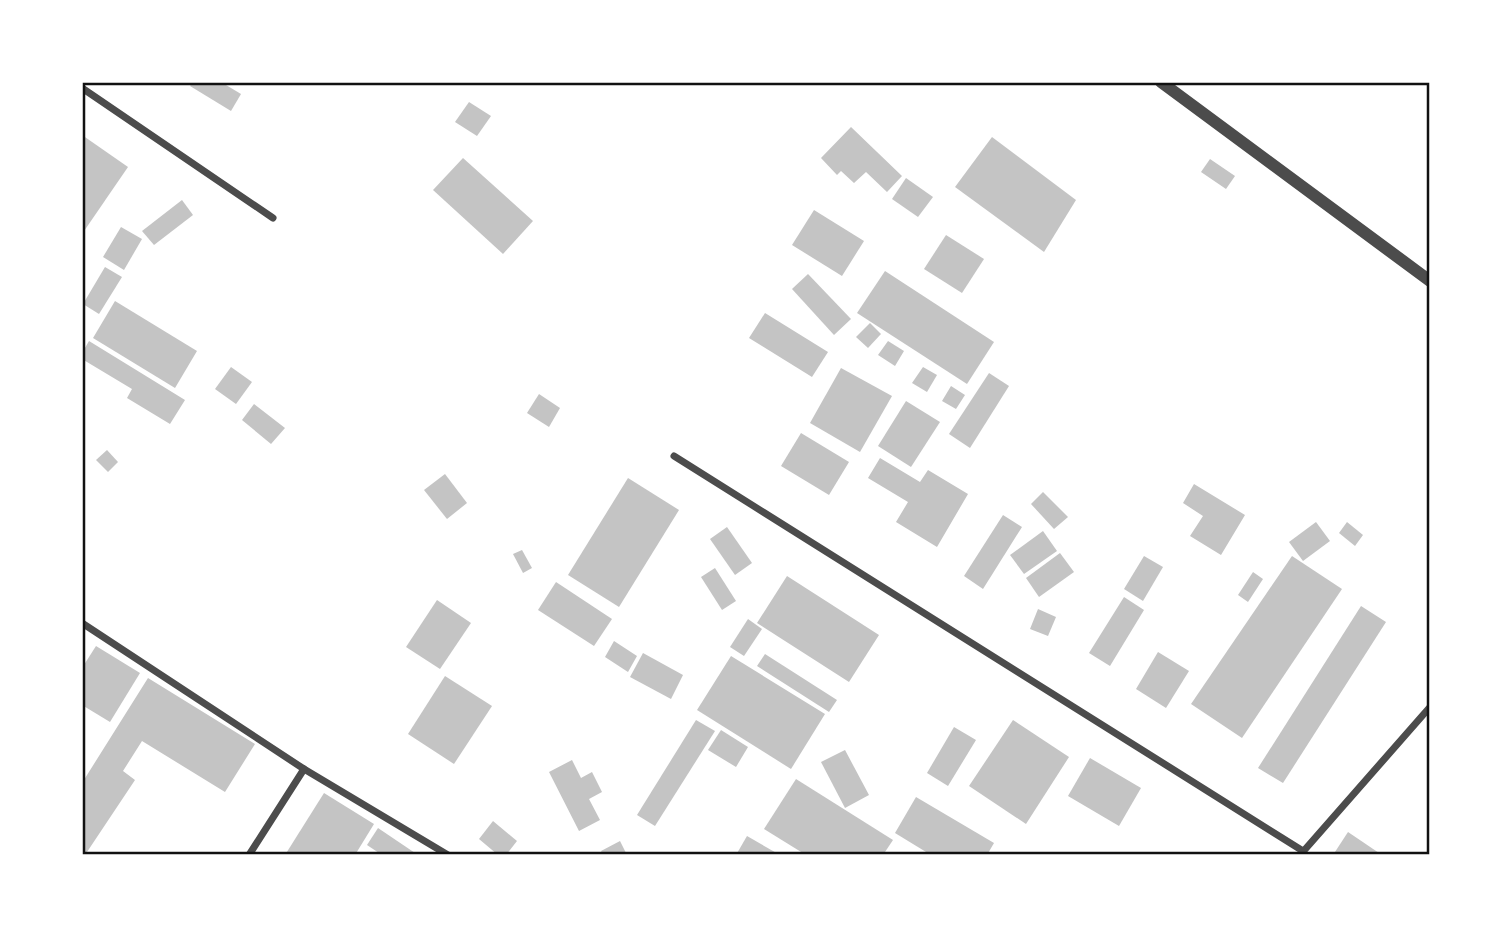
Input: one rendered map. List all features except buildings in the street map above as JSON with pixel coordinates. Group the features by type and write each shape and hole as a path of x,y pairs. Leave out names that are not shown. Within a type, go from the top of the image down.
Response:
{"street":[{"path":"1161,82 1430,281"},
{"path":"82,88 273,218"},
{"path":"674,456 1302,853 1430,707"},
{"path":"82,623 304,769 448,855"},
{"path":"249,855 304,769"}]}
